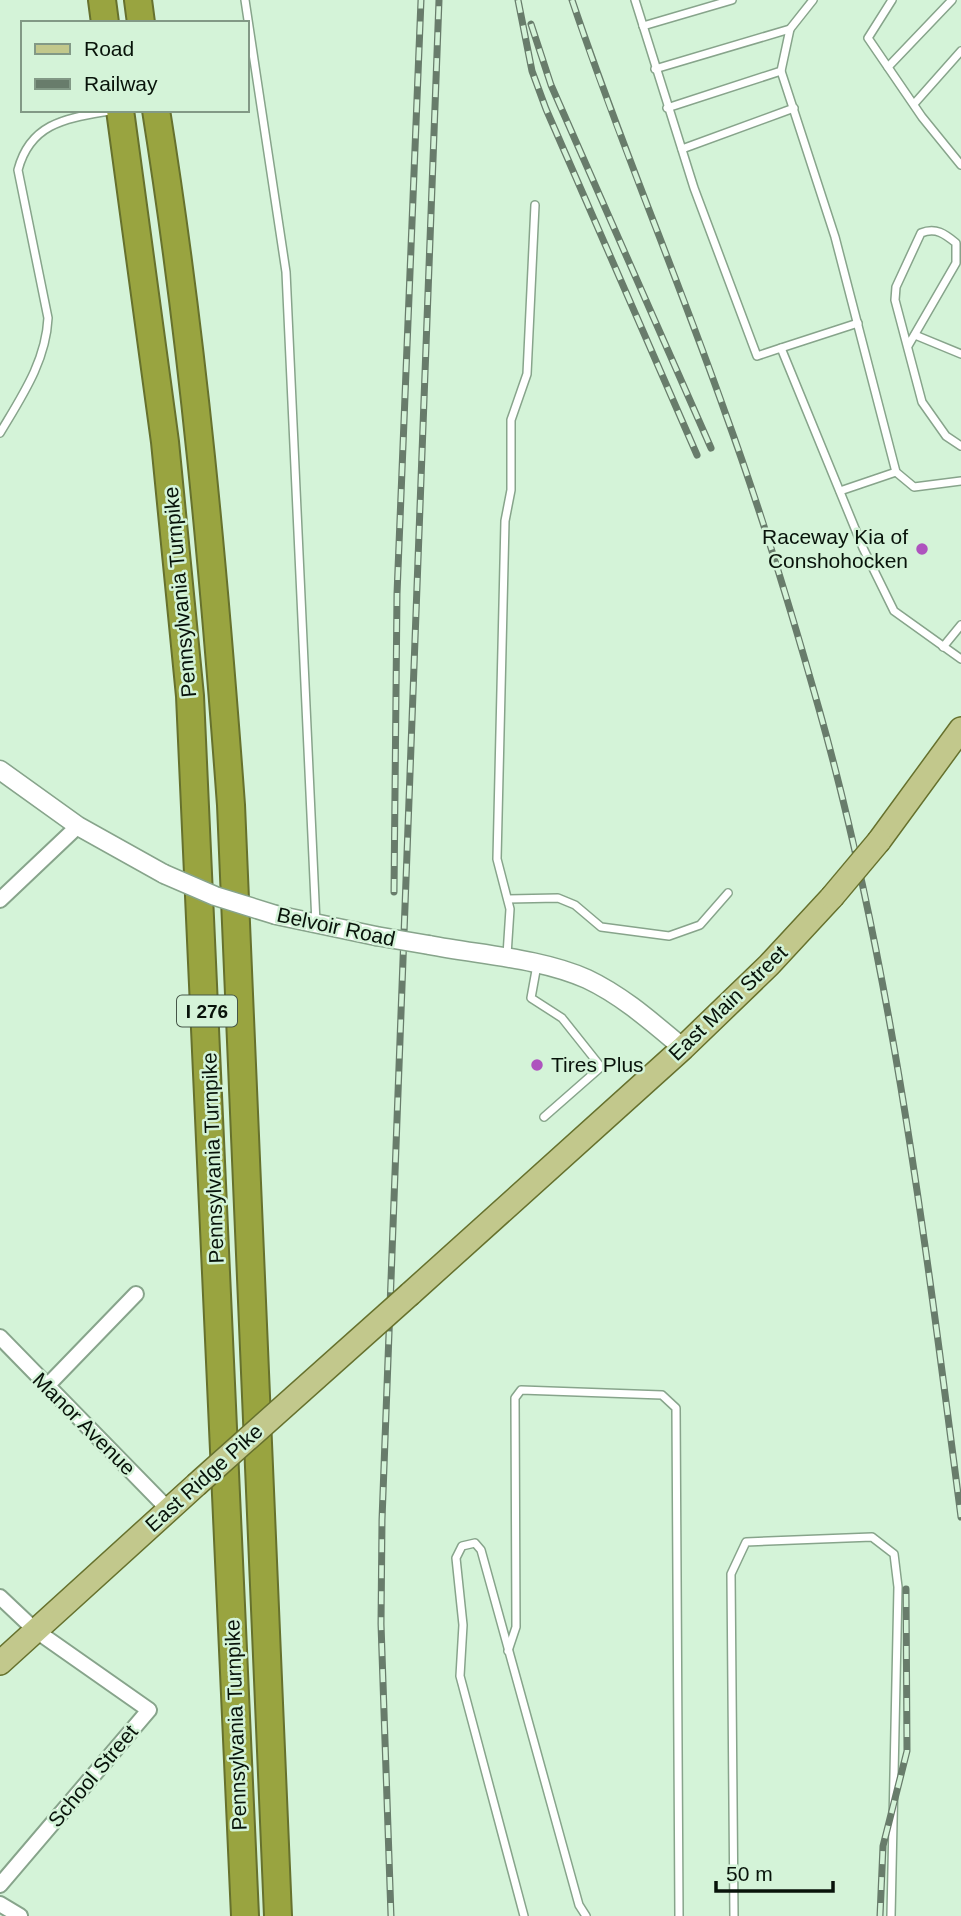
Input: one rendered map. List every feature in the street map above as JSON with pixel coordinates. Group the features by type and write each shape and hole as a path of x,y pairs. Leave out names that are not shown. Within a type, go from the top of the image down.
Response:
{"highway":[{"path":"102,0 106,21"},
{"path":"138,0 141,21"},
{"name":"Pennsylvania Turnpike","path":"117,112 164,429 190,696 207,1020 245,1916"},
{"name":"Pennsylvania Turnpike","path":"156,112 194,382 216,603 230,792 278,1916"}],"main road":[{"name":"East Main Street","path":"410,1294 683,1048 769,965 879,841 961,729"},
{"name":"East Ridge Pike","path":"0,1663 410,1294"}],"street":[{"name":"Belvoir Road","path":"0,770 78,826 164,874 215,896 316,924 566,972 605,988 683,1048"},
{"path":"0,900 78,826"},
{"path":"47,1385 136,1294"},
{"name":"Manor Avenue","path":"0,1337 169,1510"},
{"path":"0,1597 35,1630"},
{"name":"School Street","path":"0,1885 149,1710 35,1630"},
{"path":"0,1904 20,1916"}],"lane":[{"path":"245,0 286,272 316,924"},
{"path":"635,0 667,108 757,356 858,323"},
{"path":"643,26 732,0"},
{"path":"813,0 790,29 781,71 835,237 896,472 914,487 961,481"},
{"path":"892,0 868,38 961,165"},
{"path":"888,67 952,0"},
{"path":"655,69 790,29"},
{"path":"914,104 961,51"},
{"path":"667,108 781,71"},
{"path":"682,149 794,108"},
{"path":"0,433 39,365 47,340 48,318 18,170 23,153 33,138 54,124 108,112"},
{"path":"506,959 510,909 497,859 505,522 511,490 511,420 527,374 535,205"},
{"path":"908,346 956,263 956,243 942,232 928,230 921,233 896,287 897,311 922,402 946,436 961,446"},
{"path":"915,335 961,354"},
{"path":"781,348 840,491 894,611 961,659"},
{"path":"840,491 896,472"},
{"path":"943,647 961,625"},
{"path":"508,899 538,896 568,901 601,927 669,936 700,925 728,893"},
{"path":"537,965 531,998 562,1018 601,1067 544,1117"},
{"path":"508,1650 516,1627 515,1398 521,1390 662,1395 676,1408 679,1916"},
{"path":"734,1916 731,1574 746,1542 872,1537 894,1553 898,1587 891,1916"},
{"path":"524,1916 460,1676 463,1625 456,1558 462,1546 475,1543 481,1550 579,1905 586,1916"}],"railway":[{"path":"394,892 397,594 421,0"},
{"path":"391,1916 381,1624 382,1520 439,0"},
{"path":"518,0 532,71 546,109 697,455"},
{"path":"572,0 751,488 798,635 845,808 905,1110 961,1517"},
{"path":"531,24 551,85 711,448"},
{"path":"880,1916 883,1846 907,1751 906,1589"}],"place":[{"name":"Raceway Kia of Conshohocken","path":"922,549"},
{"name":"Tires Plus","path":"537,1065"}]}
